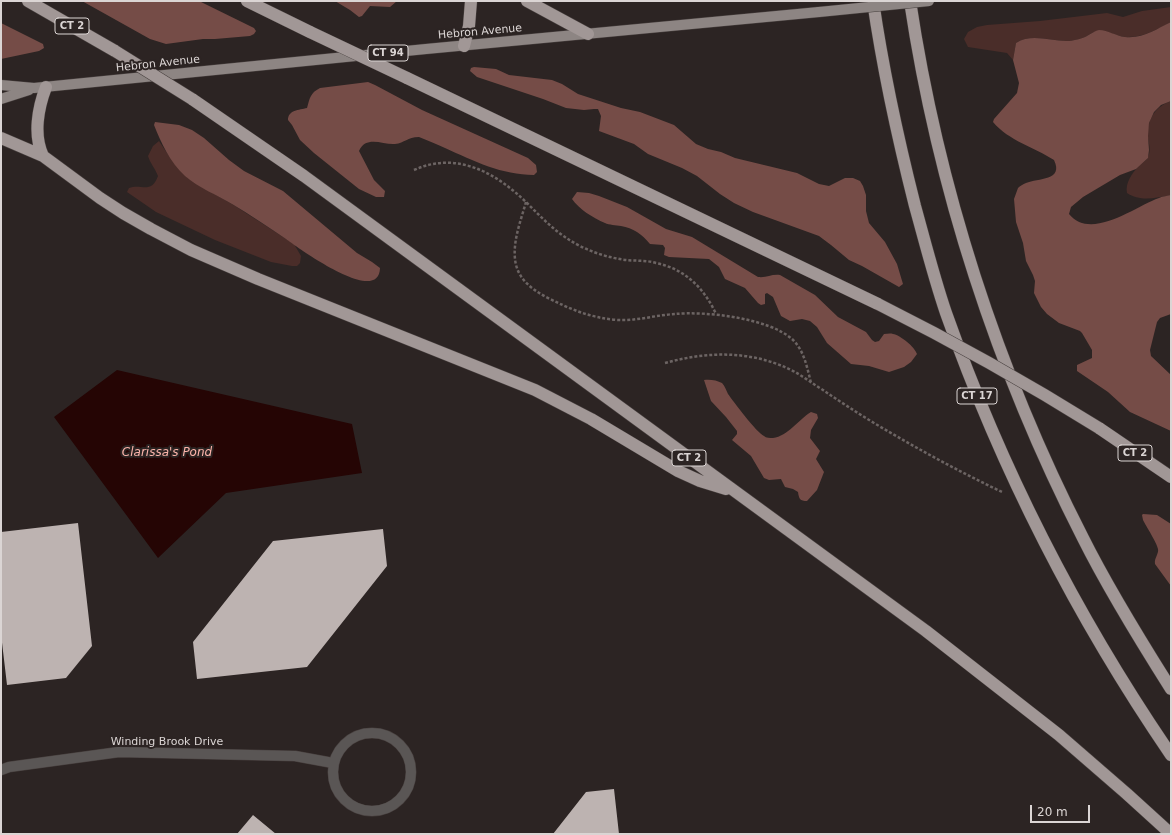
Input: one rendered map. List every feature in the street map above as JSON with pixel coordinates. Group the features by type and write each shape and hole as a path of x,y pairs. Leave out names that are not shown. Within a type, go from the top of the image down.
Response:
{"highway":[{"name":"CT 2","path":"28,1 115,51 192,99 304,176 926,631 1008,694 1090,761 1171,834"},
{"name":"CT 2","path":"246,1 878,304 972,353 1037,390 1099,428 1171,477"},
{"path":"464,46 470,26 471,1"},
{"path":"527,1 588,34"},
{"name":"CT 17","path":"873,1 886,80 898,135 929,258 967,370 991,429 1026,504 1064,578 1105,651 1149,723 1171,755"},
{"path":"910,1 924,88 950,194 966,248 1005,361 1054,480 1083,538 1146,650 1171,689"},
{"path":"43,156 39,145 38,130 39,114 46,87"},
{"path":"1,138 43,156 123,213 191,250 251,276 536,390 591,419 678,471 700,481 734,491"}],"main road":[{"name":"Hebron Avenue","path":"1,85 34,88 46,87 929,1"},
{"name":"Hebron Avenue","path":"1,100 34,88"}],"street":[{"path":"365,734 381,734 392,738 407,755 410,766 409,782 406,791 400,799 392,805 370,811 349,803 341,796 335,785 333,774 334,763 337,753 351,739 365,734"},
{"name":"Winding Brook Drive","path":"1,770 9,767 119,752 295,756 334,763"}],"path":[{"path":"414,170 423,166 442,162 452,162 466,165 486,174 501,182 526,202 550,226 564,237 580,246 610,257 656,262 681,272 702,290 716,314"},
{"path":"526,202 514,249 515,260 522,278 534,291 573,310 602,318 626,320 675,314 716,314 758,323 786,334 798,346 803,355 811,383"},
{"path":"665,363 686,357 709,354 731,354 775,363 795,372 851,409 909,444 1026,504"}],"shaded area":[{"path":"82,1 199,1 254,28 256,31 250,36 203,39 166,44 150,39"},
{"path":"335,1 397,1 390,7 370,6 362,16 359,17"},
{"path":"1171,7 1171,22 1144,35 1125,37 1106,31 1099,31 1093,32 1083,38 1069,41 1028,38 1016,43 1013,60 1007,53 968,47 964,39 968,32 977,27 987,25 1040,21 1107,13 1123,17 1142,11"},
{"path":"1171,22 1171,101 1161,105 1154,112 1149,123 1148,158 1136,169 1120,175 1083,197 1071,207 1069,214 1078,221 1089,224 1101,223 1113,220 1160,197 1171,195 1171,314 1160,318 1157,322 1150,350 1151,356 1171,375 1171,431 1130,412 1108,392 1077,371 1077,365 1092,358 1092,350 1080,331 1059,323 1047,314 1041,307 1034,293 1035,281 1026,261 1023,243 1016,222 1014,199 1018,188 1031,181 1048,178 1053,175 1056,172 1054,160 1014,139 999,129 993,122 1017,93 1019,83 1013,60 1016,43 1028,38 1071,41 1085,37 1099,30 1125,37 1132,37 1144,35"},
{"path":"1,23 43,44 44,48 39,51 1,59"},
{"path":"471,68 496,69 509,75 552,80 562,84 578,94 621,108 640,112 674,125 696,144 708,149 721,152 735,158 797,173 819,184 829,186 845,178 853,178 860,181 866,195 866,211 869,223 885,242 897,264 903,284 899,287 849,260 819,236 753,212 734,203 697,176 682,168 648,154 634,144 599,131 601,116 598,109 584,110 566,108 477,77 470,71"},
{"path":"368,82 422,110 528,158 536,165 537,172 534,175 511,173 499,170 419,137 415,137 395,144 370,142 362,146 359,151 374,180 385,191 384,197 376,197 359,189 300,140 288,120 288,117 292,112 307,108 312,94 320,88"},
{"path":"1171,101 1171,195 1137,198 1127,193 1128,182 1149,155 1150,148 1148,125 1150,120 1160,107"},
{"path":"155,122 179,125 192,130 244,171 283,191 357,253 380,268 376,278 366,281 353,278 337,271 320,262 246,212 190,180 180,171 166,152 154,125"},
{"path":"159,141 186,176 294,244 301,256 300,263 297,266 292,266 271,262 215,240 156,212 127,192 129,188 149,187 155,182 158,176 148,156 153,146"},
{"path":"577,192 599,196 627,207 666,229 692,237 758,277 780,275 815,295 838,317 866,332 875,342 879,341 884,334 893,334 907,342 917,354 911,362 904,367 889,372 869,366 851,364 827,343 817,327 810,321 802,319 790,321 781,316 773,297 767,293 765,294 765,304 761,305 745,288 725,279 719,267 709,259 669,257 664,255 665,248 663,245 650,244 644,237 633,230 607,224 596,219 578,206 572,199"},
{"path":"704,380 713,380 722,383 728,394 745,416 761,434 767,438 778,437 788,431 811,412 817,414 818,418 811,430 810,438 820,451 816,459 824,472 817,490 807,501 800,499 798,492 785,487 781,479 769,480 764,478 751,456 732,440 737,434 737,431 711,401"},
{"path":"1143,514 1157,515 1171,524 1171,586 1155,564 1158,549 1143,520"}],"water":[{"name":"Clarissa's Pond","path":"117,370 352,424 362,473 226,493 158,558 54,417"}],"building":[{"path":"78,523 92,646 66,678 7,685 1,634 1,532"},
{"path":"383,529 387,566 307,667 197,679 193,642 273,541"},
{"path":"614,789 619,834 553,834 586,792"},
{"path":"253,815 276,834 237,834"}]}
